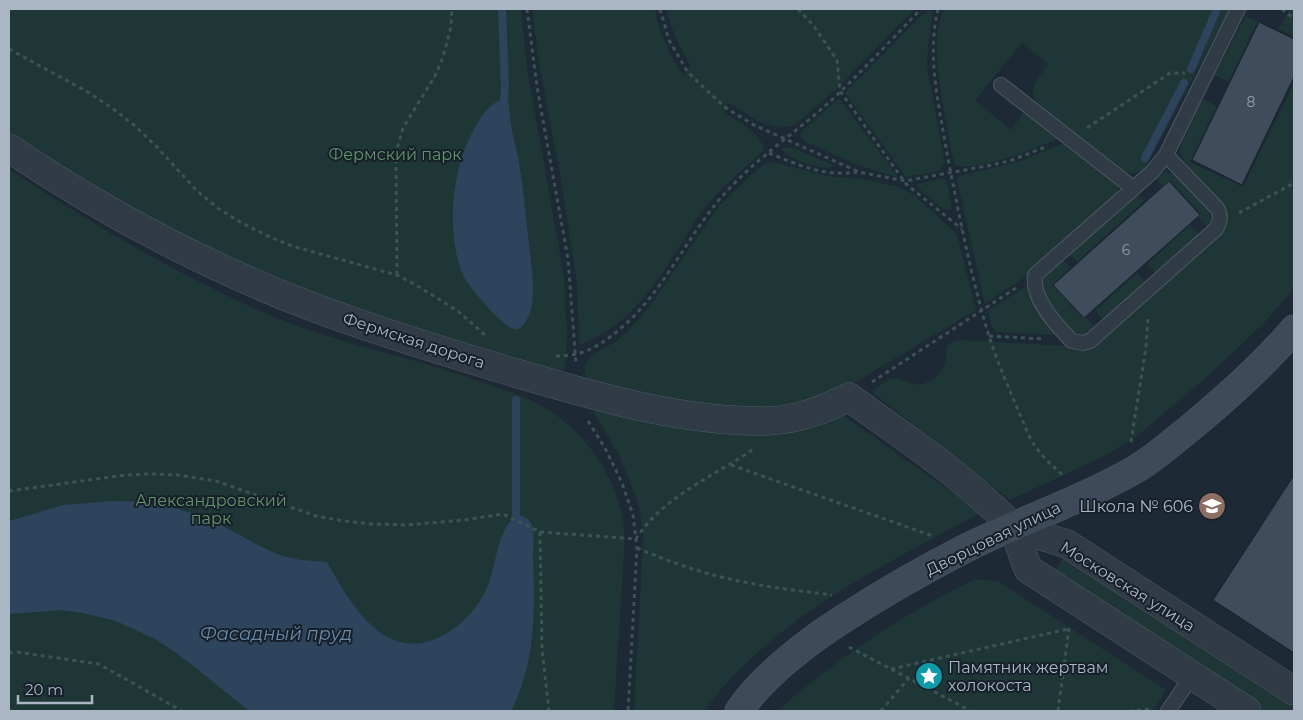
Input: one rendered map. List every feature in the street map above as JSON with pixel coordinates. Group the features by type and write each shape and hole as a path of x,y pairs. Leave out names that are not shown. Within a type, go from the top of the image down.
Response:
{"main road":[{"name":"Дворцовая улица","path":"739,711 779,666 819,634 903,582 968,547 1091,492 1139,467 1229,394 1268,358 1294,329"}],"street":[{"name":"Фермская дорога","path":"9,148 111,213 166,242 250,281 297,300 418,343 577,391 672,412 707,417 768,421 795,418 815,412 849,397"},
{"path":"849,397 956,476 996,509 1013,527 1028,569 1247,711"},
{"name":"Московская улица","path":"1013,527 1067,544 1294,691"}],"lane":[{"path":"1166,155 1217,208 1220,212 1219,224 1216,229 1090,341 1083,343 1072,341 1037,295 1034,285 1035,275 1152,172 1166,155 1238,9"},
{"path":"1001,86 1133,188"},
{"path":"1168,711 1192,676"}],"path":[{"path":"397,275 396,152 404,128 435,76 443,57 451,27 452,9"},
{"path":"527,9 537,87 568,259 577,391 580,404 628,497 633,515 637,548 628,711"},
{"path":"660,9 670,40 687,71 726,108 754,125 859,172 905,181"},
{"path":"798,9 814,25 837,60 840,91 906,184 962,230"},
{"path":"552,356 575,355 593,349 630,320 656,290 716,204 729,189 840,91 921,9"},
{"path":"938,9 932,52 934,76 962,230 982,311 989,336 1028,436 1045,460 1067,479"},
{"path":"1282,9 1294,19"},
{"path":"9,49 86,91 112,108 156,146 197,191 219,209 242,223 292,246 397,275 458,311 488,337"},
{"path":"769,153 807,168 826,173 847,174 859,172"},
{"path":"1219,224 1294,183"},
{"path":"849,397 1035,275"},
{"path":"1132,439 1146,347 1148,314"},
{"path":"989,336 1072,341"},
{"path":"636,539 651,518 665,506 759,445"},
{"path":"730,465 940,539"},
{"path":"9,491 125,475 178,475 216,481 316,516 372,524 434,523 503,514 540,532 636,539"},
{"path":"540,532 542,649 549,711"},
{"path":"637,548 672,563 720,577 833,595"},
{"path":"891,669 1068,629 1076,625"},
{"path":"1058,711 1068,629"},
{"path":"849,647 970,711"},
{"path":"9,653 16,652 99,664 182,711"},
{"path":"881,711 909,678"}],"green space":[{"name":"Фермский парк","path":"9,9 521,9 527,68 564,276 567,335 565,368 560,372 492,354 294,287 138,215 18,140 9,134"},
{"path":"532,9 655,9 659,27 666,44 684,76 690,65 675,37 666,9 913,9 913,11 833,92 795,125 782,128 772,126 758,121 729,103 724,113 747,127 757,136 764,148 761,153 710,201 662,273 640,302 613,327 579,345 577,282 559,168 540,70"},
{"path":"944,9 1229,9 1147,165 1139,172 1129,173 1122,171 1043,110 1034,97 1033,92 1036,82 1048,64 1022,43 975,100 1011,130 1024,112 1058,139 994,162 980,165 956,166 943,106 937,62 939,24"},
{"path":"1290,9 1294,9 1294,37 1278,29"},
{"path":"929,10 933,12 927,66 945,163 936,172 906,177 845,93"},
{"path":"1245,17 1258,21 1228,82 1215,75"},
{"path":"1294,83 1294,288 1265,322 1208,376 1137,436 1104,456 1010,500 872,392 891,379 914,384 932,380 945,365 949,344 960,340 1080,348 1225,225 1227,214 1225,208 1183,160 1180,152 1181,145 1203,99 1217,106 1190,162 1243,187"},
{"path":"839,98 898,177 850,162 804,141 801,137 801,132"},
{"path":"1067,142 1114,181 1118,188 1117,195 1028,275 985,304 957,180 958,176 1020,161"},
{"path":"783,147 793,148 832,165 832,167 819,167 805,163 781,150"},
{"path":"773,162 827,176 862,179 894,186 913,194 957,234 976,310 834,395 771,411 688,405 590,381 585,376 585,366 590,358 603,348 614,343 630,329 650,306 718,207 753,173 766,163"},
{"name":"Александровский парк","path":"9,169 129,244 215,290 250,306 320,334 439,368 514,393 543,406 560,418 585,442 596,456 613,486 623,520 625,537 614,711 9,711"},
{"path":"1165,172 1178,176 1207,207 1211,218 1208,227 1198,217 1201,214 1170,180 1162,186 1155,178"},
{"path":"945,179 947,182 952,210 943,208 917,187 917,184"},
{"path":"1137,193 1144,201 1077,262 1069,254"},
{"path":"1190,225 1200,235 1156,274 1147,264"},
{"path":"1063,260 1070,268 1052,285 1084,319 1086,317 1096,328 1086,335 1079,337 1070,332 1043,295 1041,280"},
{"path":"1137,273 1146,283 1104,321 1095,311"},
{"path":"1028,285 1059,335 998,332 993,329 988,311"},
{"path":"593,405 841,414 976,509 978,514 890,562 832,596 805,615 778,635 740,669 721,689 705,711 634,711 643,534 637,500 619,455 592,409"},
{"path":"1064,556 1294,706 1294,711 1262,711 1052,575"},
{"path":"976,579 998,581 1166,690 1153,711 777,711 823,673 872,638 949,592"}],"water":[{"path":"504,99 508,101 520,168 533,282 530,312 524,324 518,329 509,326 494,314 464,277 458,262 453,226 455,188 464,152 470,137 488,109"},
{"name":"Фасадный пруд","path":"114,501 139,502 176,509 200,516 277,554 295,559 327,562 360,614 374,628 390,638 407,643 426,642 447,633 469,615 485,592 500,542 509,523 516,515 525,518 531,523 533,532 534,616 525,674 511,711 249,711 169,648 155,639 116,621 60,610 9,614 9,521 64,505"}],"building":[{"path":"1259,22 1294,39 1294,77 1242,185 1192,160"},
{"path":"1169,181 1200,215 1084,318 1053,285"},
{"path":"1294,475 1294,653 1213,600"}],"waterway":[{"path":"502,9 504,99"},
{"path":"1191,69 1217,9"},
{"path":"1145,158 1184,83"},
{"path":"516,400 516,515"}],"place":[{"name":"Школа № 606","path":"1212,506"},
{"name":"Памятник жертвам холокоста","path":"929,676"}]}
